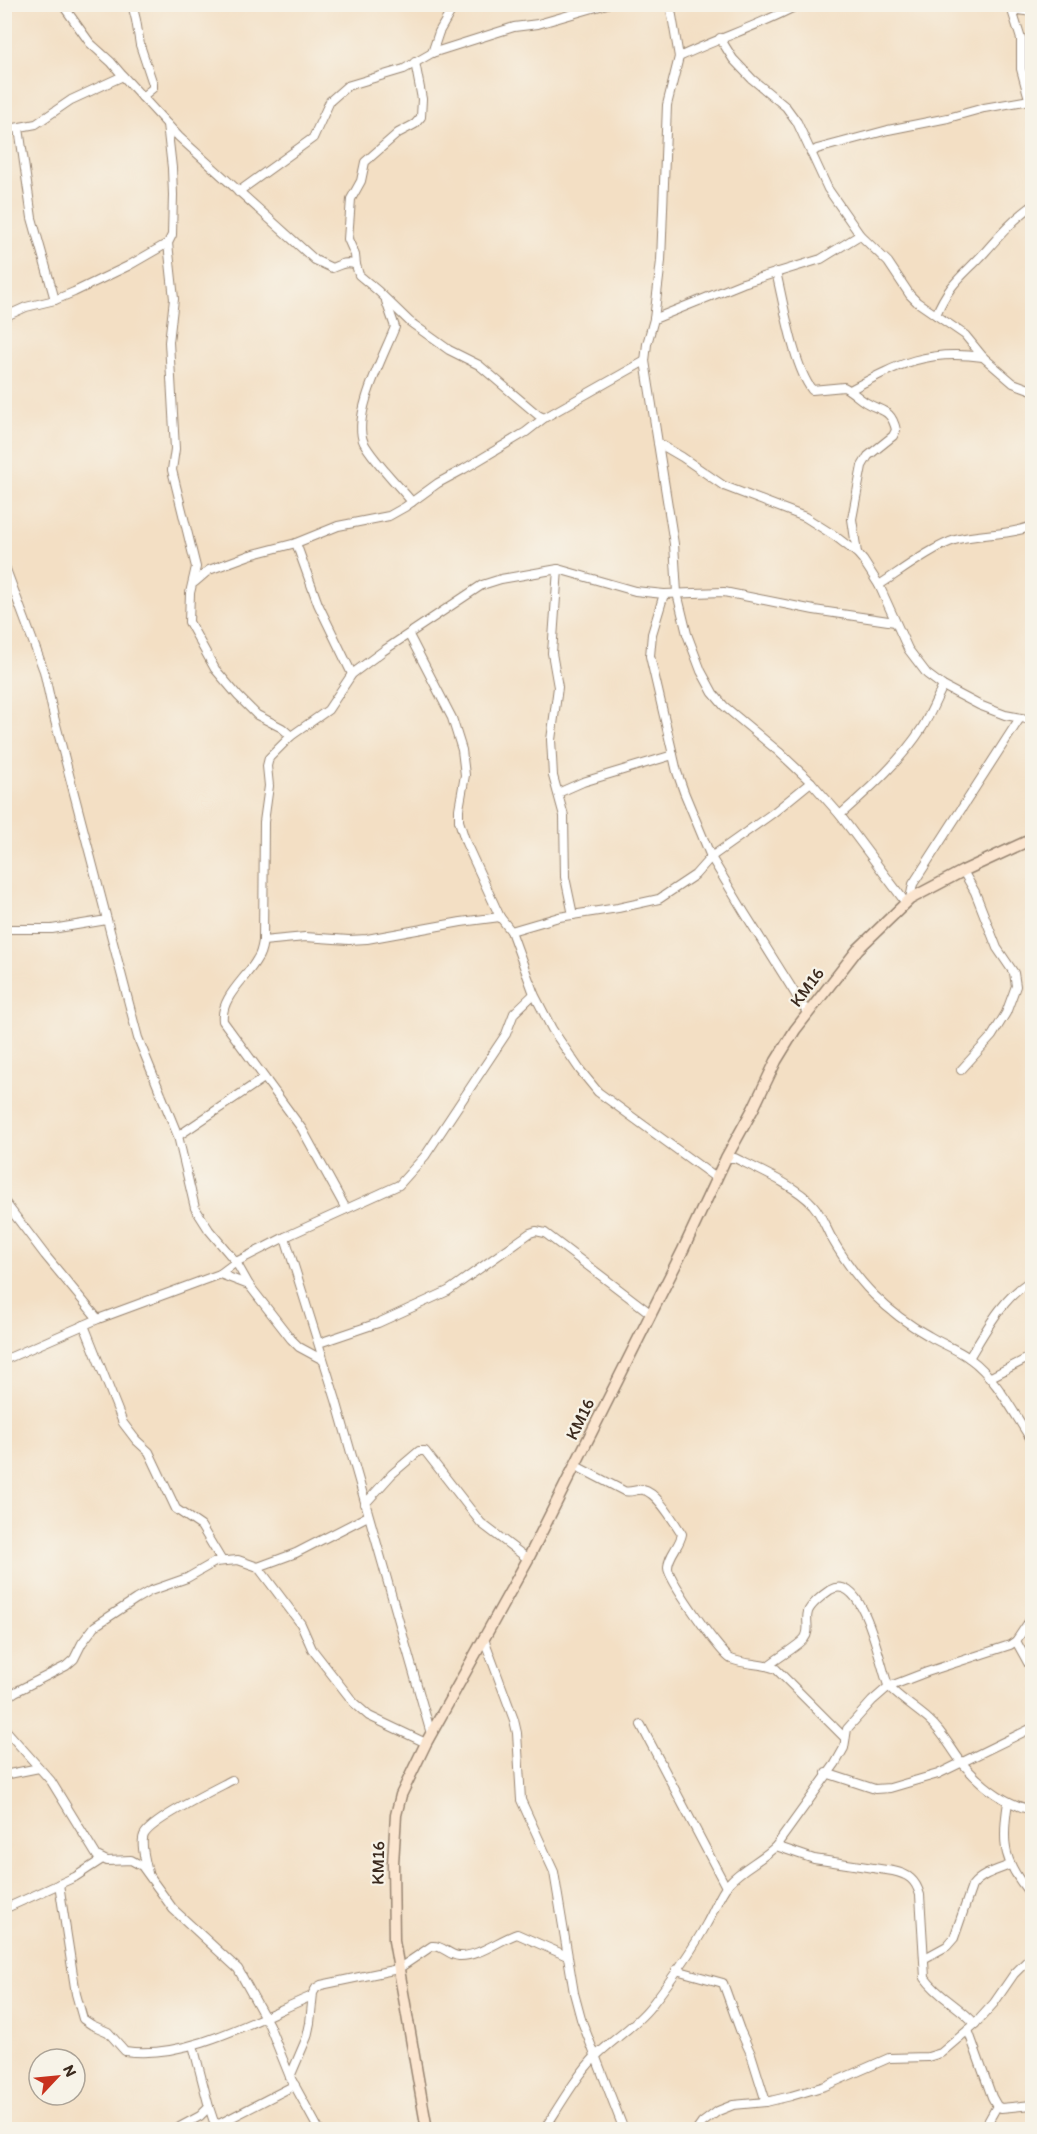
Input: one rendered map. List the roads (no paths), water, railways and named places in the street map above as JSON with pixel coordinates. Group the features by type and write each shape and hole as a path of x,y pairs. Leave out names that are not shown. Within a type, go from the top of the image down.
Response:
{"street":[{"path":"62,4 90,43 167,124 238,192 315,260 332,268 351,262 356,265"},
{"path":"132,4 140,45 153,84 153,88 142,97"},
{"path":"432,53 439,32 455,4"},
{"path":"238,192 313,138 330,101 347,86 405,69 432,53 514,27 538,24 607,4"},
{"path":"670,4 679,57 675,82 667,105 663,241 654,319 646,344 645,361 674,544 677,593 687,634 701,671 713,693 724,706 811,782 840,814 908,901"},
{"path":"679,57 720,38 752,28 800,4"},
{"path":"1011,7 1032,12"},
{"path":"1011,7 1021,39 1021,69 1032,110"},
{"path":"720,38 733,59 752,79 786,107 797,122 828,189 860,236 888,262 917,302 965,335 983,357 1013,383 1032,390"},
{"path":"415,62 422,99 421,117 415,124 398,133 365,162 361,181 351,199 348,239 355,255 359,275 410,322 449,350 479,366 501,382 531,411 544,418"},
{"path":"4,130 36,124 71,100 123,76"},
{"path":"811,153 817,149 888,130 1030,100"},
{"path":"167,124 173,195 172,235 168,243 174,299 169,342 175,449 172,470 195,560 189,622 215,669 238,696 257,715 282,728 291,736"},
{"path":"20,128 32,218 55,300"},
{"path":"936,315 944,295 955,281 1000,233 1032,206"},
{"path":"654,319 776,272 821,259 860,236"},
{"path":"4,316 26,307 55,300 128,266 168,243"},
{"path":"776,272 786,316 806,381 812,390 844,387 865,402 889,414 894,420 896,430 893,436 868,456 862,466 852,519 852,533 857,553"},
{"path":"384,297 395,327 370,386 362,435 370,452 412,502"},
{"path":"850,390 890,369 927,356 958,354 983,357"},
{"path":"192,586 209,570 274,547 296,543 338,526 388,516 544,418 645,361"},
{"path":"658,443 724,486 818,524 857,553 879,585 908,648 927,674 943,686 1005,715 1032,718"},
{"path":"879,585 954,540 1018,531 1032,526"},
{"path":"296,543 318,604 352,674"},
{"path":"4,564 44,671 138,1038 178,1136 195,1208 209,1230 236,1262 249,1285 295,1344 323,1360"},
{"path":"346,1209 313,1146 224,1024 222,1016 239,982 258,958 263,941 264,822 269,758 291,736 328,710 352,674 482,585 501,579 558,569 603,584 635,591 664,594 724,592 814,610 895,622"},
{"path":"558,569 552,653 558,687 551,740 553,776 566,826 565,877 573,915"},
{"path":"664,594 652,634 650,656 684,792 711,857 808,1014"},
{"path":"409,635 457,732 462,750 465,775 459,821 466,843 500,917 511,931 534,994 567,1052 597,1092 716,1178"},
{"path":"840,814 861,796 912,742 924,725 943,686"},
{"path":"908,901 913,884 1020,718"},
{"path":"558,793 583,782 673,755"},
{"path":"511,931 573,915 618,908 659,898 694,875 711,857 773,813 811,782"},
{"name":"KM16","path":"427,2130 394,1941 393,1863 396,1815 401,1795 576,1466 716,1178 776,1061 808,1014 858,949 908,901 963,871 1032,839"},
{"path":"961,1070 992,1036 1016,986 1014,973 997,948 975,892 963,871"},
{"path":"263,941 305,937 367,939 500,917"},
{"path":"10,929 52,929 107,920"},
{"path":"4,1360 98,1319 220,1274 236,1262 285,1237 391,1190 407,1178 425,1156 506,1034 514,1013 534,994"},
{"path":"178,1136 264,1078"},
{"path":"726,1158 735,1158 805,1196 821,1216 841,1255 873,1294 887,1308 928,1336 969,1358 989,1378 1032,1442"},
{"path":"4,1201 98,1319"},
{"path":"319,1343 378,1323 448,1291 536,1231 545,1233 650,1312"},
{"path":"285,1237 319,1343 369,1516 429,1739"},
{"path":"220,1274 249,1285"},
{"path":"969,1358 991,1322 1012,1296 1032,1280"},
{"path":"84,1325 123,1423 149,1452 176,1509 201,1526 222,1561"},
{"path":"989,1378 1032,1356"},
{"path":"365,1504 392,1474 419,1451 425,1451 481,1522 528,1559"},
{"path":"576,1466 624,1491 644,1490 654,1494 682,1534 671,1557 668,1567 669,1574 683,1598 726,1656 776,1670 845,1738"},
{"path":"258,1567 296,1553 369,1516"},
{"path":"4,1701 15,1692 74,1659 82,1643 95,1626 136,1599 150,1591 187,1578 215,1562 238,1560 258,1567 301,1624 312,1649 354,1703 369,1716 429,1739"},
{"path":"768,1666 803,1640 807,1633 808,1612 812,1606 831,1590 840,1587 850,1591 857,1599 880,1654 888,1687 939,1729 963,1764 989,1790 1008,1802 1032,1810"},
{"path":"544,2130 560,2104 596,2056 645,2012 708,1923 726,1887 741,1872 776,1846 826,1773 835,1764 844,1748 847,1729 858,1716 888,1687 986,1654 1016,1641 1032,1617"},
{"path":"484,1639 517,1733 521,1800 554,1872 567,1956 581,2019 624,2130"},
{"path":"1016,1641 1032,1670"},
{"path":"641,1725 726,1887"},
{"path":"4,1728 51,1781 73,1814 90,1846 101,1860 111,1862 131,1860 142,1866 173,1909 238,1969 264,2016 290,2077 319,2130"},
{"path":"826,1773 883,1790 928,1778 963,1764 1032,1728"},
{"path":"4,1775 39,1768"},
{"path":"148,1874 144,1840 148,1831 161,1819 232,1780"},
{"path":"1008,1802 1006,1852 1010,1865 1020,1882 1032,1896"},
{"path":"776,1846 814,1859 893,1871 912,1878 918,1886 920,1895 925,1978 932,1988 968,2015 975,2024"},
{"path":"4,1909 59,1884 101,1860"},
{"path":"925,1958 947,1946 954,1938 972,1886 976,1881 1010,1865"},
{"path":"59,1884 76,1994 83,2019 108,2031 125,2051 168,2050 194,2045 312,1996"},
{"path":"290,2077 307,2037 312,1996 315,1988 321,1985 398,1969 432,1946 437,1946 452,1955 464,1956 517,1934 567,1956"},
{"path":"697,2130 702,2123 718,2111 733,2105 766,2102 825,2086 889,2058 935,2056 975,2024 1014,1974 1032,1956"},
{"path":"676,1970 723,1983 751,2054 766,2102"},
{"path":"968,2030 997,2106 1001,2108 1032,2105"},
{"path":"194,2045 209,2108 214,2122 219,2124 295,2085"},
{"path":"981,2130 997,2106"},
{"path":"174,2130 200,2116 209,2108"}]}
